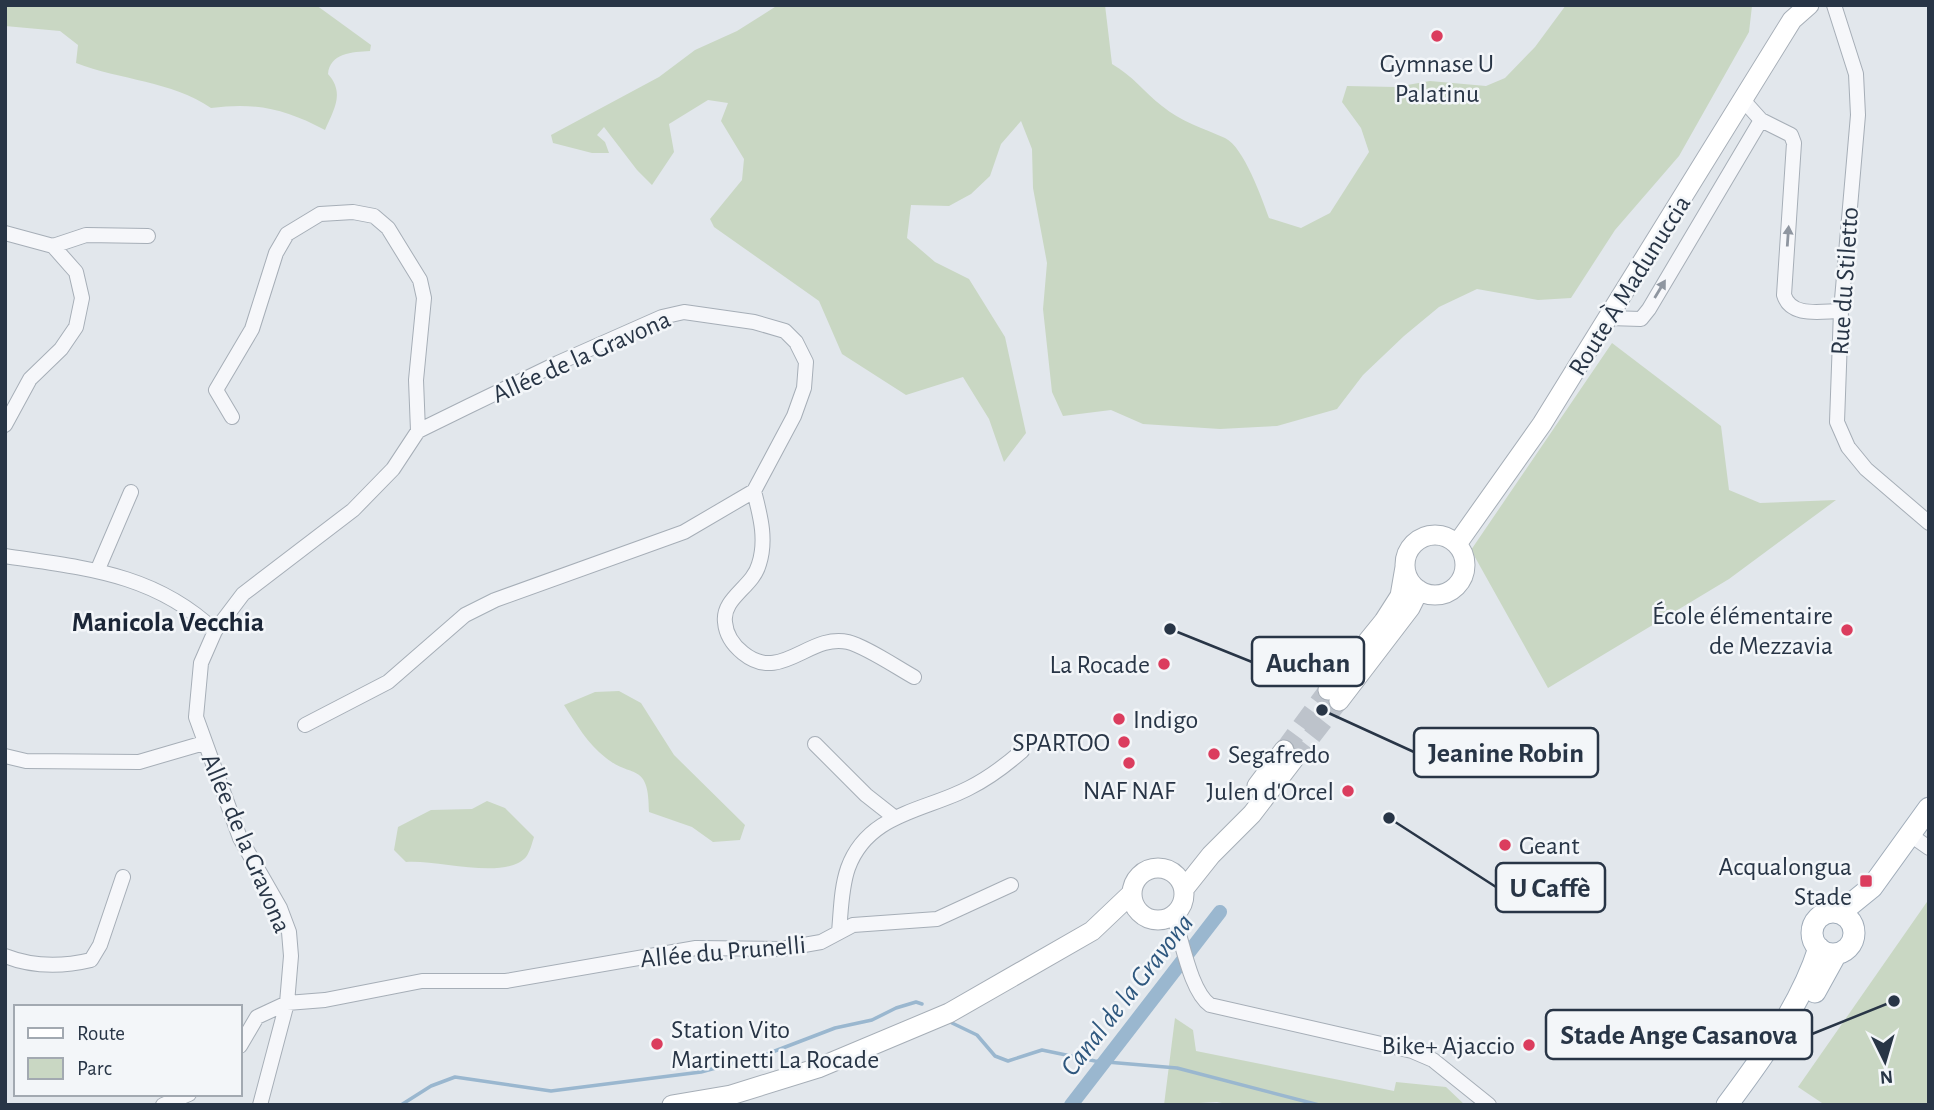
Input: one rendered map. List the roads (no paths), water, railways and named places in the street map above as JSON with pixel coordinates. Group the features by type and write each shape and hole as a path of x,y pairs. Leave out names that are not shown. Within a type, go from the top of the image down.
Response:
{"main road":[{"name":"Route À Madunuccia","path":"1457,544 1542,424 1743,100 1794,12 1809,5"},
{"path":"1816,5 1829,5"},
{"path":"1405,566 1409,580 1419,590 1432,595 1447,593 1458,584 1464,564 1457,544 1435,535 1423,537 1413,544 1405,566 1400,596 1334,695 1410,608 1419,590"},
{"path":"1131,894 1137,910 1143,916 1158,920 1173,915 1182,904 1184,889 1211,855 1252,814 1289,755"},
{"path":"1847,920 1872,887 1921,838 1929,808"},
{"path":"1170,871 1211,855"},
{"path":"1092,931 1131,894 1135,881 1146,870 1162,868 1170,871 1184,889"},
{"path":"1727,1105 1759,1062 1812,969 1827,951 1849,947 1854,934 1847,920 1828,912 1814,922 1812,936 1827,951"},
{"path":"672,1105 731,1095 806,1072 911,1031 949,1013 1092,931 1143,916"},
{"path":"1741,1105 1771,1069 1827,951"}],"street":[{"name":"Rue du Stiletto","path":"1834,5 1856,74 1858,116 1841,311 1837,422 1848,447 1866,469 1929,523"},
{"path":"1743,100 1761,120 1791,135 1794,143 1784,295 1787,304 1796,311 1841,311"},
{"path":"1609,318 1641,319 1761,120"},
{"path":"232,417 216,390 252,328 276,253 288,234 320,214 353,212 374,216 388,228 420,280 424,309 416,380 418,431"},
{"path":"5,233 53,246 76,272 82,298 76,327 61,349 30,379 5,425"},
{"path":"53,246 86,235 148,236"},
{"name":"Allée de la Gravona","path":"260,1105 287,1003 291,971 289,932 280,908 240,838 196,717 196,688 201,663 215,631 243,594 353,510 393,469 418,431 558,363 662,317 684,312 709,313 785,331 796,342 806,362 804,388 794,416 754,491"},
{"path":"305,725 388,682 466,615 495,600 684,532 754,491 762,524 759,566 748,584 728,604 724,617 726,632 736,648 749,658 767,664 782,663 824,643 848,642 914,677"},
{"path":"99,569 131,492"},
{"path":"5,556 99,569 164,593 194,611 215,631"},
{"path":"5,756 38,762 139,762 204,743"},
{"path":"815,744 866,796 894,817"},
{"name":"Allée du Prunelli","path":"287,1003 325,1000 422,981 506,981 696,948 782,949 821,942 839,932 848,869 861,845 894,817 968,789 1001,769 1022,751"},
{"path":"5,956 23,963 67,966 91,960 100,945 123,877"},
{"path":"839,932 853,925 937,919 1011,885"},
{"path":"1173,915 1196,988 1202,1000 1210,1005 1412,1051 1433,1060 1489,1105"},
{"path":"242,1043 257,1017 287,1003"},
{"path":"163,1105 183,1096"}],"waterway":[{"name":"Canal de la Gravona","path":"1071,1105 1220,912"},
{"path":"401,1105 431,1086 455,1077 551,1091 701,1072 767,1054 835,1028 872,1020 896,1008 916,1002 922,1004"},
{"path":"952,1023 977,1035 995,1056 1008,1061 1042,1050 1095,1061 1177,1068 1319,1105"}],"tunnel":[{"path":"1284,750 1328,690"},
{"path":"1294,759 1339,701"}],"place":[{"name":"Gymnase U Palatinu","path":"1437,36"},
{"name":"Auchan","path":"1170,629"},
{"name":"École élémentaire de Mezzavia","path":"1847,630"},
{"name":"La Rocade","path":"1164,664"},
{"name":"Jeanine Robin","path":"1322,710"},
{"name":"Indigo","path":"1119,719"},
{"name":"SPARTOO","path":"1124,742"},
{"name":"Segafredo","path":"1214,754"},
{"name":"NAF NAF","path":"1129,763"},
{"name":"Julen d'Orcel","path":"1348,791"},
{"name":"U Caffè","path":"1389,818"},
{"name":"Geant","path":"1505,845"},
{"name":"Acqualongua Stade","path":"1866,881"},
{"name":"Stade Ange Casanova","path":"1894,1001"},
{"name":"Station Vito Martinetti La Rocade","path":"657,1044"},
{"name":"Bike+ Ajaccio","path":"1529,1045"}],"district":[{"name":"Manicola Vecchia","path":"168,621"}]}
